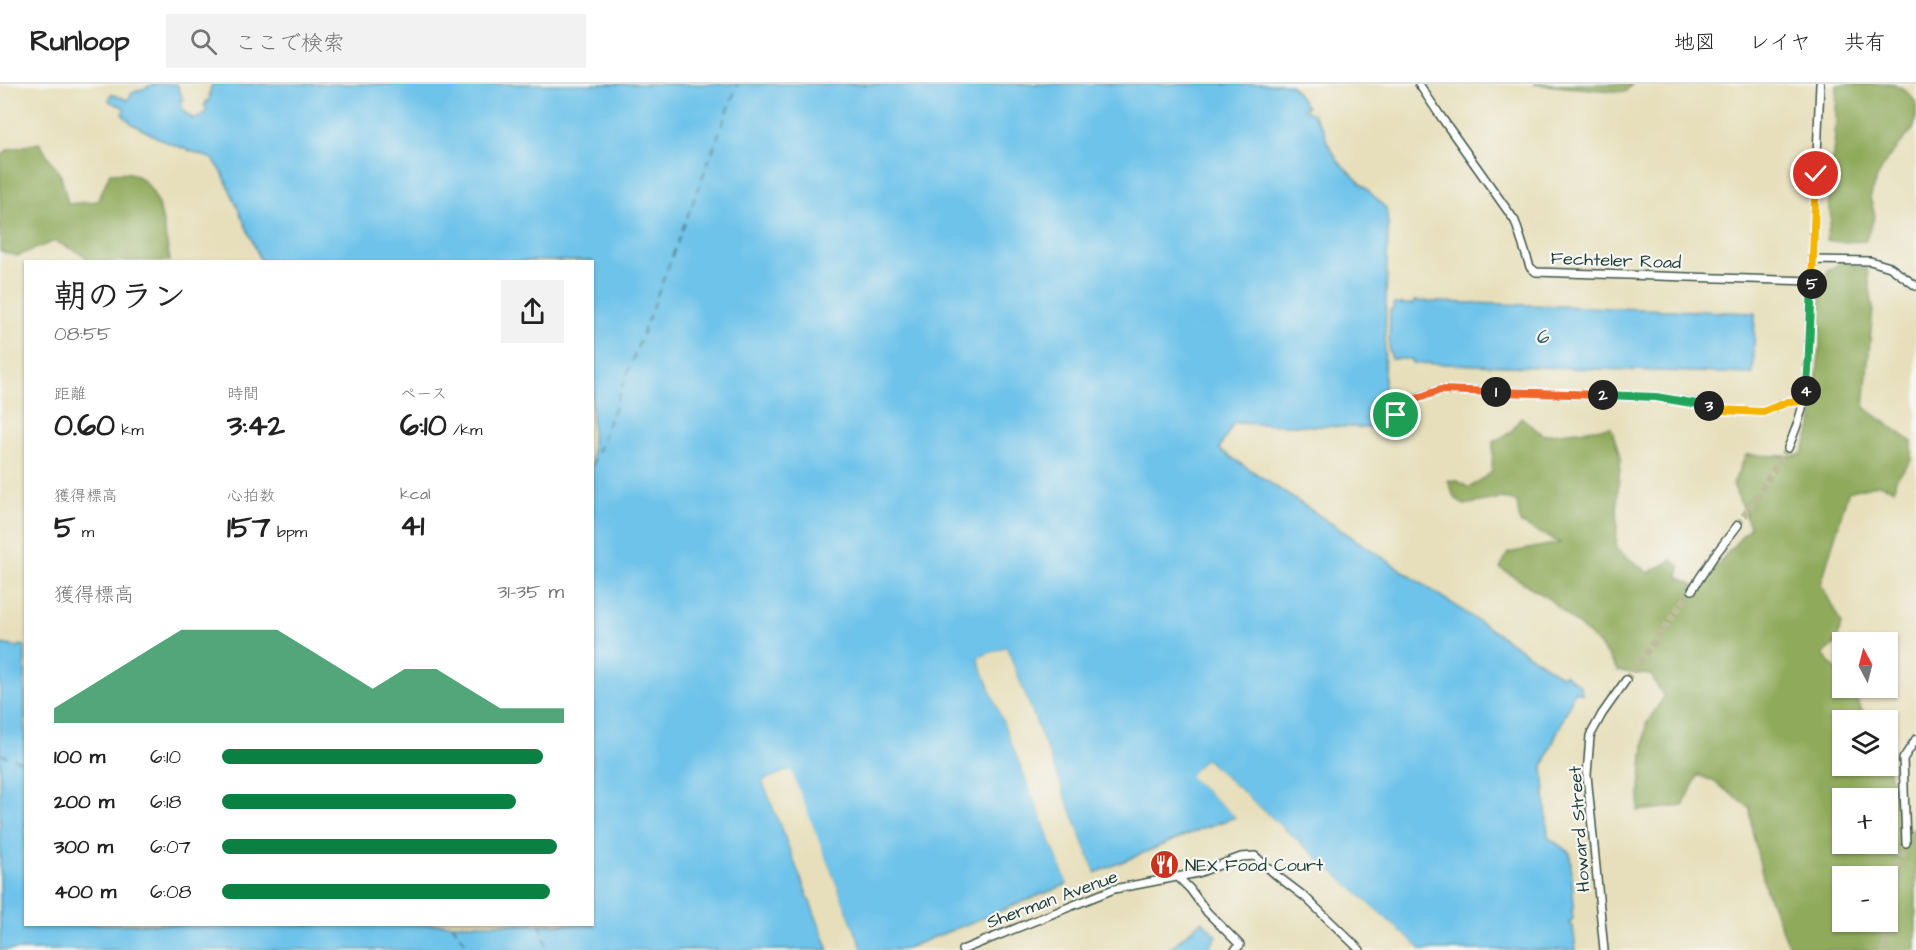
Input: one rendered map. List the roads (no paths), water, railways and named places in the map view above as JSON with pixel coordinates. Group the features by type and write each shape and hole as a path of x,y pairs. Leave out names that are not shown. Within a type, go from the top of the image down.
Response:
{"street":[{"name":"Fechteler Road","path":"1419,84 1515,220 1530,267 1536,272 1812,281"},
{"path":"1788,448 1800,421 1808,372 1820,84"},
{"path":"1813,260 1870,261 1890,267 1916,286"},
{"path":"1396,415 1416,399 1440,390 1656,397 1701,404 1721,410 1763,412 1788,402 1804,401"},
{"path":"1692,590 1738,525"},
{"name":"Howard Street","path":"1604,950 1587,775 1590,736 1602,714 1626,680"},
{"path":"1906,843 1903,759 1916,739"},
{"name":"Sherman Avenue","path":"962,950 1114,889 1198,873 1241,857 1255,856 1305,897 1350,947"},
{"path":"1178,877 1207,912 1240,945 1235,950"},
{"path":"1350,947 1360,950"}],"water":[{"path":"155,84 177,84 183,100 180,101 184,112 194,120 205,113 207,108 204,106 206,101 208,102 212,84 1291,84 1307,107 1304,110 1312,113 1324,130 1327,142 1339,162 1386,208 1388,225 1383,418 1380,419 1376,428 1234,423 1219,449 1561,676 1564,674 1581,686 1582,694 1575,691 1543,766 1548,837 1570,853 1574,905 1573,919 1569,922 1573,927 1576,950 1421,950 1205,759 1190,776 1236,817 1095,873 1006,647 978,658 1068,884 902,950 862,950 790,770 763,781 829,950 0,950 0,644 24,646 24,926 594,926 594,260 261,260 222,172 213,159 166,142 132,124 122,114 125,108 109,101 111,94 128,100 132,93"},
{"name":"6","path":"1414,301 1755,313 1753,374 1412,363 1412,359 1391,359 1389,352 1390,310 1393,309 1393,304 1413,304"},
{"path":"1202,921 1217,936 1207,950 1168,950"}],"tunnel":[{"path":"1738,525 1788,448"},
{"path":"1626,680 1692,590"},
{"path":"1885,950 1889,898 1906,843"}],"place":[{"name":"NEX Food Court","path":"1164,865"}]}
